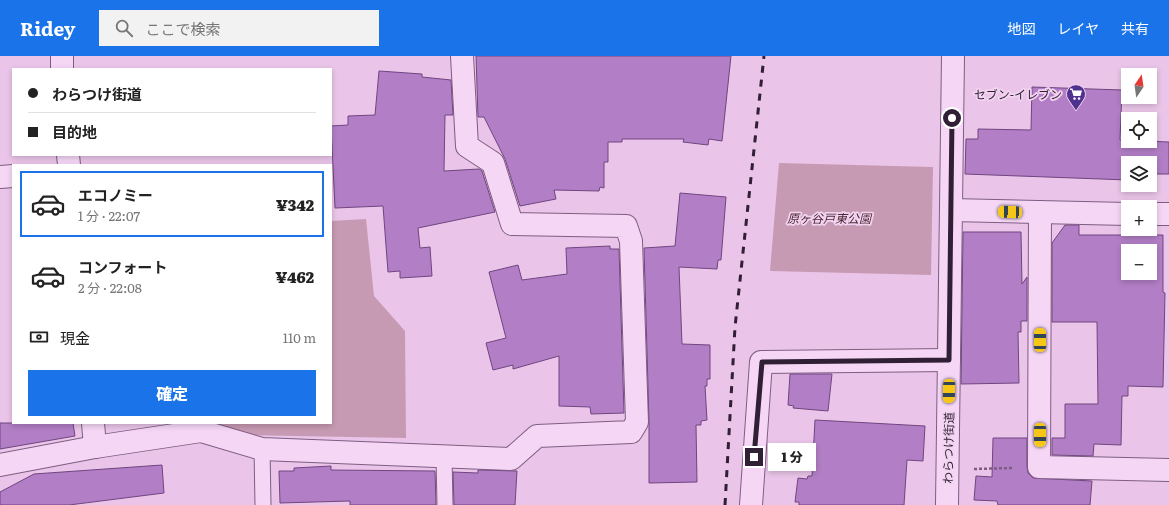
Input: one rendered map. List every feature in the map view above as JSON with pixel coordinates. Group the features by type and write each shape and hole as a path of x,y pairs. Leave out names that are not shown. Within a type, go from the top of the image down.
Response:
{"street":[{"path":"62,56 62,68"},
{"path":"0,465 95,447 201,431 262,449 511,459 538,436 631,432 637,422 631,241 626,226 512,224 493,163 467,146 462,56"},
{"name":"わらつけ街道","path":"947,505 953,56"},
{"path":"0,177 12,176"},
{"path":"951,210 1121,214"},
{"path":"1040,212 1039,467 1169,470"},
{"path":"1157,214 1169,214"},
{"path":"751,505 762,362 949,360"},
{"path":"93,424 95,447"}],"lane":[{"path":"262,449 263,505"},
{"path":"444,456 444,505"}],"path":[{"path":"947,470 1039,467"}],"green space":[{"name":"原ヶ谷戸東公園","path":"779,163 933,167 931,275 770,271"},
{"path":"366,219 374,296 405,331 406,438 246,435 214,424 332,424 332,221"}],"building":[{"path":"476,56 731,56 722,141 709,139 708,145 683,142 684,139 622,139 622,142 608,142 608,162 604,162 604,188 600,187 599,191 554,190 556,199 520,206 505,159 484,117 478,117"},
{"path":"379,71 422,74 422,77 451,80 453,115 445,115 444,171 479,169 482,171 495,212 418,228 420,248 430,247 432,276 400,278 400,271 388,272 383,206 335,208 332,126 348,125 348,116 375,115"},
{"path":"1032,87 1121,90 1121,148 1157,148 1157,142 1169,142 1169,174 1157,174 1157,156 1121,156 1121,180 965,174 966,139 978,139 978,129 1031,130"},
{"path":"680,193 726,197 721,260 718,260 717,269 679,267 682,344 710,345 710,379 707,379 707,386 705,386 707,420 701,421 701,425 696,425 697,482 649,483 649,422 644,248 675,246"},
{"path":"1065,225 1079,225 1079,235 1163,235 1163,292 1165,293 1163,387 1128,386 1128,396 1122,396 1121,445 1094,444 1093,456 1052,455 1052,438 1065,438 1065,404 1098,404 1097,322 1052,322 1052,243"},
{"path":"963,232 1021,232 1022,284 1027,277 1027,321 1021,321 1021,332 1018,332 1019,383 961,384"},
{"path":"610,246 610,249 619,249 624,413 591,414 590,407 559,406 559,356 513,369 513,365 493,370 486,343 506,338 489,272 518,265 522,280 567,274 566,248"},
{"path":"790,374 832,374 828,411 793,408 794,406 788,405"},
{"path":"815,420 925,426 923,461 907,460 904,505 799,505 799,502 795,502 798,478 807,479 808,476 812,476"},
{"path":"0,423 73,424 75,436 0,449"},
{"path":"993,438 1027,438 1027,467 1028,473 1033,478 1092,481 1090,505 998,505 997,501 974,500 976,476 992,477"},
{"path":"162,465 164,493 69,505 0,505 0,492 34,474"},
{"path":"331,466 331,470 435,471 436,505 350,505 350,501 280,503 279,471 294,471 294,468"},
{"path":"478,470 517,471 515,505 454,505 453,472 478,473"}],"railway":[{"path":"725,505 735,327 764,56"}],"place":[{"name":"セブン-イレブン","path":"1076,111"}],"route":[{"path":"754,457 762,362 949,360 952,118"}]}
